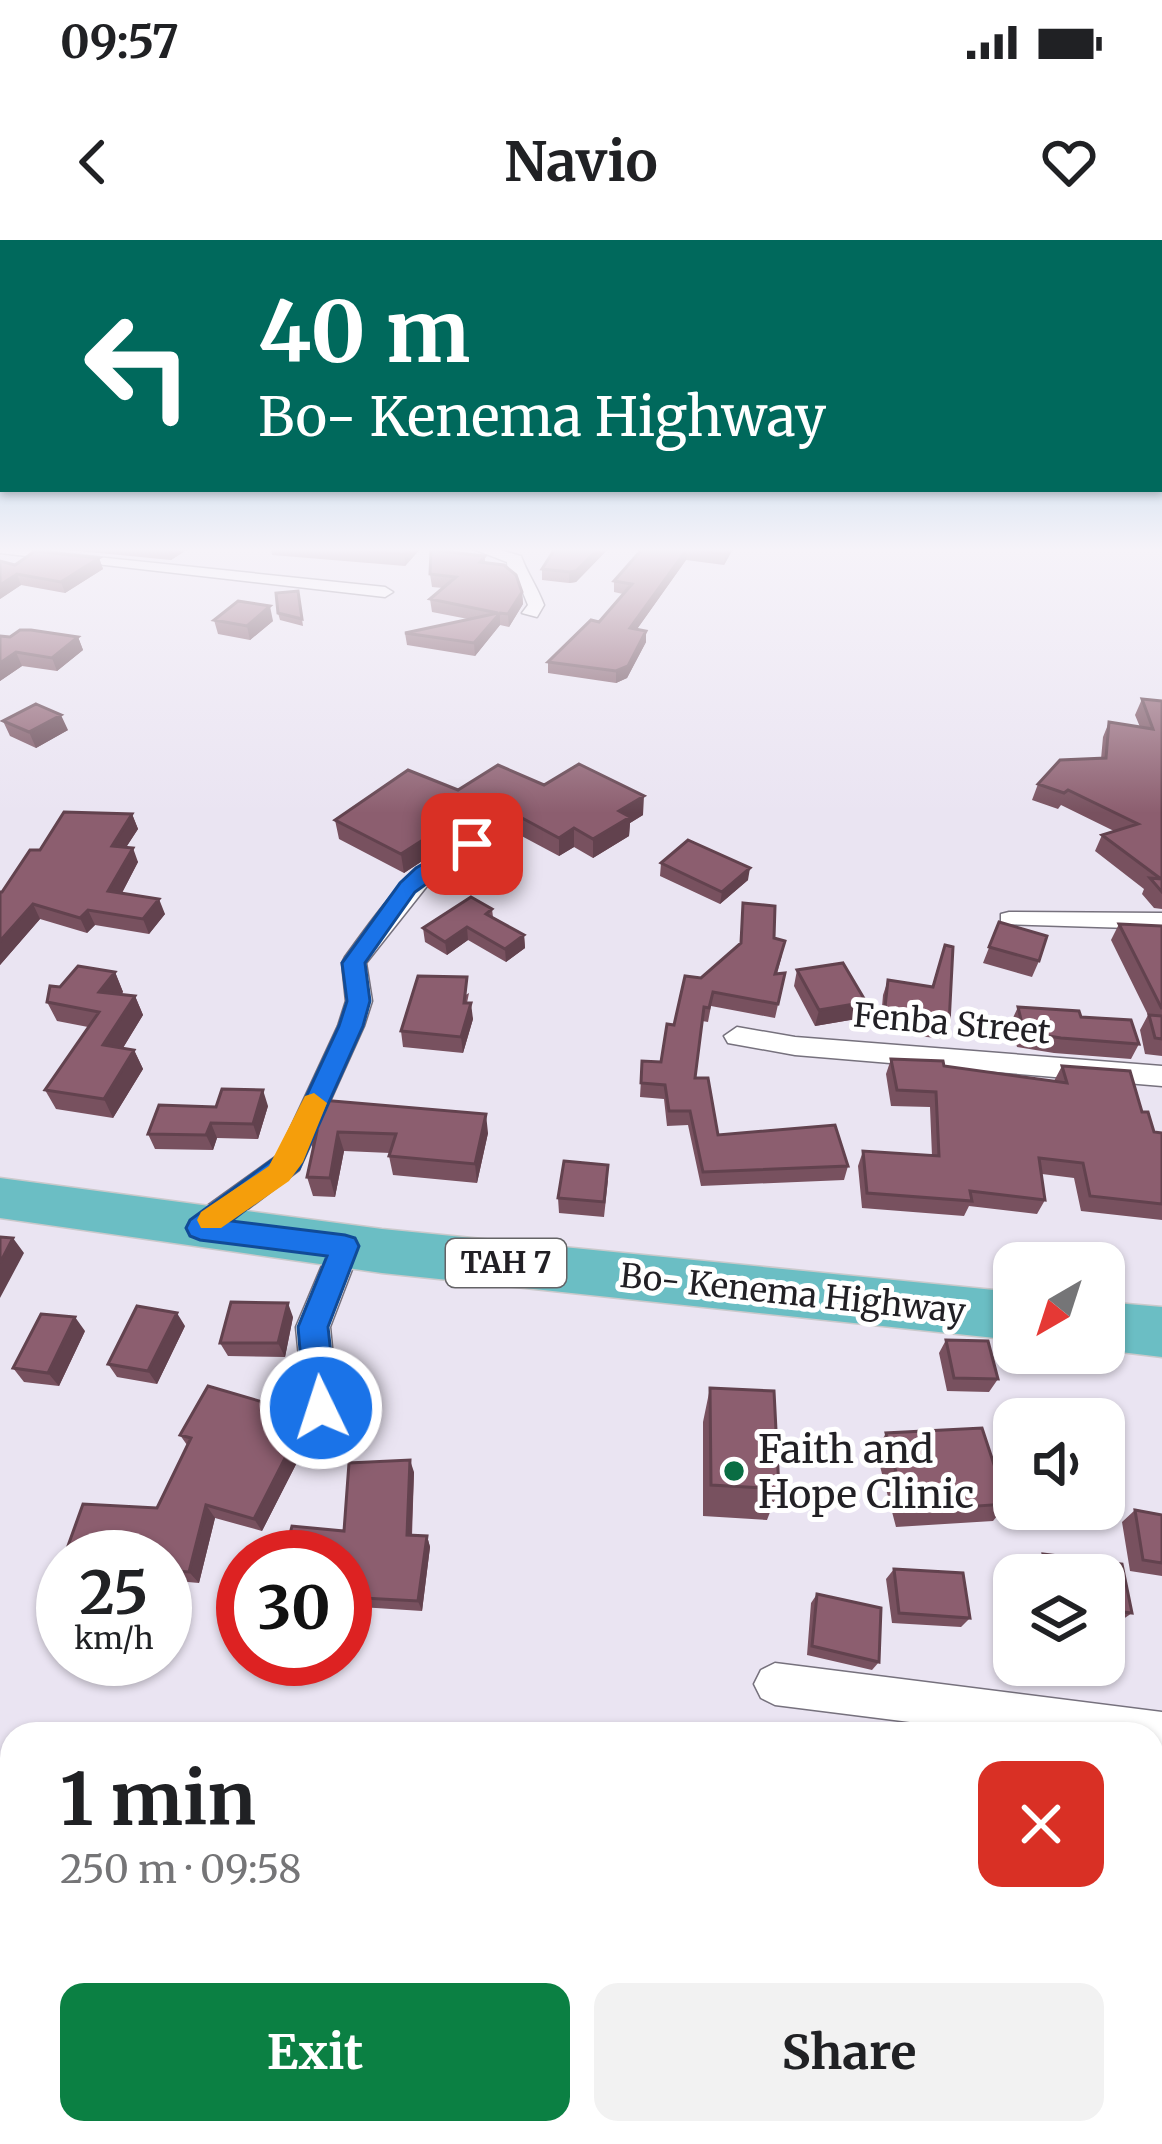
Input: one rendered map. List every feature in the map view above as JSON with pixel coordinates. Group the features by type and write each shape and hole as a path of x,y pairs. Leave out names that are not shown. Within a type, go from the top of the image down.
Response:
{"highway":[{"name":"Bo- Kenema Highway","path":"0,1198 345,1246 993,1314"},
{"path":"1125,1328 1162,1332"}],"street":[{"path":"200,1228 289,1162 351,1026 358,1001 354,963 408,887 423,872 472,844"},
{"path":"1009,920 1162,921"},
{"name":"Fenba Street","path":"737,1036 795,1046 1162,1076"},
{"path":"321,1408 313,1327 345,1246"},
{"path":"775,1684 1075,1722"}],"building":[{"path":"0,636 78,637 52,658 16,652 0,663"},
{"path":"425,636 480,636 474,643"},
{"path":"575,636 644,636 628,666 616,671 548,662"},
{"path":"1142,699 1162,701 1162,892 1150,878 1161,879 1102,835 1138,824 1068,790 1064,793 1038,784 1060,760 1106,758 1109,722 1153,729"},
{"path":"36,704 61,715 29,732 3,721"},
{"path":"579,764 644,796 619,811 630,817 593,839 574,828 559,838 487,799 401,854 335,820 408,770 458,790 498,765 544,785"},
{"path":"64,812 132,814 112,846 133,848 108,891 159,899 143,919 88,910 80,918 33,904 0,941 0,892 30,850 40,850"},
{"path":"688,840 750,868 722,892 661,863"},
{"path":"471,897 492,909 486,914 524,935 505,949 467,927 445,942 423,928"},
{"path":"743,903 775,906 774,938 785,941 775,974 785,973 778,1004 713,992 709,1008 704,1007 695,1078 708,1078 718,1135 835,1125 848,1166 703,1172 690,1111 669,1111 665,1085 641,1083 642,1061 661,1062 667,1024 674,1025 685,976 701,978 741,943"},
{"path":"999,922 1047,936 1039,961 989,947"},
{"path":"1119,924 1162,926 1162,1009"},
{"path":"945,945 953,947 949,1024 884,1016 888,980 933,987"},
{"path":"843,963 866,1002 819,1010 797,970"},
{"path":"78,966 115,972 99,992 135,996 103,1045 134,1050 104,1099 45,1090 99,1012 47,1002 50,986 60,987"},
{"path":"418,976 467,977 464,1003 471,1003 461,1037 401,1031"},
{"path":"1018,1007 1131,1020 1139,1044 1024,1032"},
{"path":"1149,1015 1162,1016 1162,1039 1155,1038"},
{"path":"891,1059 943,1061 944,1066 1067,1083 1062,1066 1130,1071 1142,1112 1148,1112 1154,1132 1162,1133 1162,1204 1090,1196 1083,1163 1039,1158 1045,1200 970,1191 972,1201 867,1193 863,1151 939,1156 936,1092 897,1090"},
{"path":"222,1089 263,1090 253,1124 211,1123 206,1135 148,1134 159,1105 216,1107"},
{"path":"321,1100 486,1114 475,1164 389,1156 396,1134 338,1132 330,1178 307,1177 317,1131 307,1131"},
{"path":"564,1161 608,1165 604,1202 558,1198"},
{"path":"0,1237 13,1238 0,1263"},
{"path":"231,1302 288,1303 278,1343 220,1343"},
{"path":"137,1306 177,1313 148,1371 108,1364"},
{"path":"41,1314 75,1317 48,1373 13,1368"},
{"path":"946,1340 988,1341 998,1379 954,1378"},
{"path":"208,1386 307,1415 254,1519 206,1505 192,1560 192,1530 74,1530 83,1504 157,1508 191,1438 180,1435"},
{"path":"710,1388 774,1391 779,1489 711,1485"},
{"path":"982,1428 993,1461 993,1505 906,1511 886,1433"},
{"path":"410,1460 407,1535 427,1536 418,1601 372,1598 372,1530 344,1530 349,1463"},
{"path":"1135,1510 1162,1515 1162,1563 1143,1560"},
{"path":"894,1569 963,1573 970,1618 899,1613"},
{"path":"1125,1579 1132,1613 1125,1612"},
{"path":"817,1594 881,1608 879,1662 812,1646"}],"slow traffic":[{"path":"211,1220 289,1162 314,1103"}],"place":[{"name":"Faith and Hope Clinic","path":"734,1471"}],"route":[{"path":"321,1408 322,1381 313,1327 345,1246 200,1228 289,1162 351,1026 358,1001 354,963 408,887 423,872 472,844"}]}
